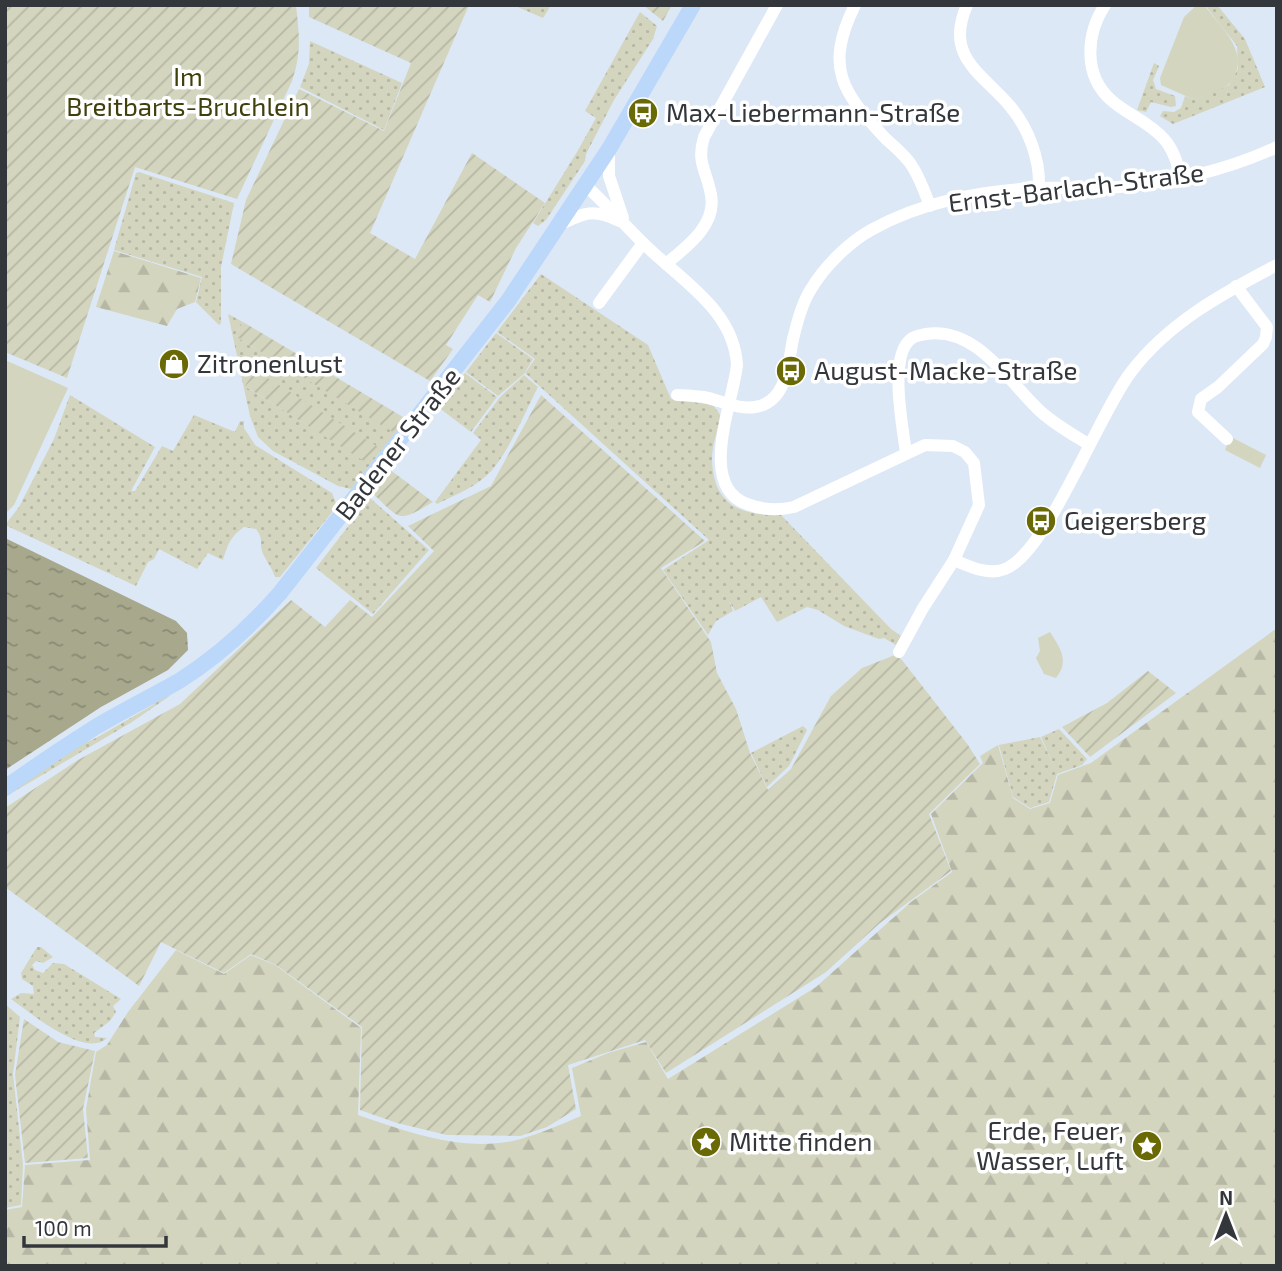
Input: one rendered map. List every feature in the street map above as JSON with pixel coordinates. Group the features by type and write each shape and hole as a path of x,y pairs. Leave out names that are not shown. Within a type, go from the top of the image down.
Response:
{"main road":[{"name":"Badener Straße","path":"5,788 95,728 180,680 228,645 281,593 508,301 609,149 692,5"}],"street":[{"path":"666,264 699,233 711,214 712,195 700,162 704,137 777,5"},
{"path":"855,5 844,28 840,73 848,93 867,118 912,165 930,206"},
{"path":"967,5 960,26 962,52 973,71 1012,108 1026,130 1034,148 1040,175 1039,188"},
{"path":"1105,5 1090,38 1091,66 1098,83 1111,101 1146,122 1166,141 1175,157 1181,179"},
{"name":"Ernst-Barlach-Straße","path":"731,403 755,407 773,400 784,383 794,337 809,294 840,254 869,231 930,206 986,193 1039,188 1106,188 1181,179 1227,167 1277,147"},
{"path":"609,149 609,176 626,225"},
{"path":"585,185 643,243 702,296 731,335 737,365 721,445 723,479 732,495 740,502 758,509 781,510 794,507 925,445 953,446 965,452 974,463 979,505 954,560 899,652"},
{"path":"559,225 586,213 597,212 626,225"},
{"path":"599,303 643,243"},
{"path":"954,560 990,572 1005,569 1020,561 1052,514 1088,444 1130,372 1153,347 1195,312 1236,286 1277,265"},
{"path":"1227,439 1198,412 1201,399 1263,344 1268,332 1236,286"},
{"path":"906,453 900,401 900,359 911,338 945,332 989,357 1041,411 1067,432 1088,444"},
{"path":"677,395 731,403"}],"green space":[{"name":"Im Breitbarts-Bruchlein","path":"5,5 296,5 299,43 292,81 237,199 135,167 67,378 5,352"},
{"path":"309,5 469,5 370,233 415,259 472,153 545,203 516,248 490,302 478,295 446,345 453,349 430,381 231,264 246,200 299,89 384,131 411,63 309,17"},
{"path":"513,5 551,5 543,18"},
{"path":"643,5 672,5 663,21"},
{"path":"1197,5 1204,5 1226,32 1238,62 1236,73 1227,86 1195,100 1161,85 1160,78 1184,17"},
{"path":"1205,5 1217,5 1245,39 1265,87 1173,124 1160,116 1163,111 1174,112 1181,108 1185,96 1195,100 1229,85 1238,69 1237,46"},
{"path":"640,12 657,26 653,39 614,100 586,154 585,161 546,220 538,226 533,223 596,118 585,111"},
{"path":"310,41 402,83 384,130 300,87 309,64"},
{"path":"1154,63 1159,66 1153,80 1156,89 1175,96 1176,106 1151,102 1146,112 1137,110"},
{"path":"136,173 234,203 221,267 219,325 196,302 202,277 114,250"},
{"path":"114,251 201,278 195,302 177,309 167,326 96,307"},
{"path":"541,274 648,345 671,399 713,405 721,416 712,459 717,487 723,497 741,510 781,515 891,629 901,636 896,645 884,638 879,639 844,626 818,610 807,607 777,622 761,597 735,611 729,601 733,611 716,621 708,635 663,570 709,540 525,373 535,359 497,332"},
{"path":"228,314 243,322 235,336 393,431 403,417 406,419 351,489 338,486 273,451 258,437 250,416","holes":["255,371 377,447 367,462 246,387"]},
{"path":"243,322 403,417 393,432 235,336"},
{"path":"496,333 533,359 524,374 498,396 466,372"},
{"path":"5,360 68,388 14,505 5,514"},
{"path":"255,370 378,447 367,463 245,386"},
{"path":"465,373 497,397 471,432 438,407"},
{"path":"524,375 538,387 500,460 480,481 437,504 435,502 481,440 473,433 500,397"},
{"path":"70,395 155,447 131,491 135,491 162,446 173,451 194,415 235,432 240,421 244,421 244,428 255,445 332,493 337,506 280,577 275,577 264,557 261,538 256,529 244,527 230,541 223,560 208,553 197,569 159,549 154,559 148,562 136,586 5,525 19,507 54,439"},
{"path":"541,395 705,541 661,568 711,642 717,673 736,709 750,753 768,790 791,769 831,696 862,668 895,655 902,660 980,764 929,814 951,871 880,923 826,972 666,1073 645,1040 568,1065 576,1109 547,1127 520,1136 447,1135 397,1123 360,1110 362,1027 276,965 251,954 224,973 161,942 139,986 5,887 5,808 78,760 180,704 291,600 325,627 350,600 372,617 434,551 408,526 491,486"},
{"path":"1231,437 1266,455 1260,468 1225,450"},
{"path":"389,469 433,502 405,516 394,513 371,492"},
{"path":"370,498 429,550 373,614 316,568"},
{"path":"1277,628 1277,1266 5,1266 5,1210 22,1207 25,1165 90,1160 86,1109 96,1052 107,1045 128,1012 176,950 224,974 251,955 275,965 361,1028 358,1115 438,1139 480,1144 521,1139 581,1116 572,1068 608,1053 646,1042 668,1079 816,987 911,902 952,872 931,814 983,763 980,756 998,745 1013,798 1030,809 1050,803 1058,775 1091,763"},
{"path":"1050,632 1063,660 1056,678 1044,674 1036,658 1040,651 1038,638"},
{"path":"1148,671 1176,693 1090,757 1062,727 1107,703"},
{"path":"171,695 132,722 5,797 73,748 96,738 159,699"},
{"path":"803,726 807,730 789,766 767,787 751,753"},
{"path":"1059,729 1087,759 1082,765 1057,774 1049,802 1030,808 1013,797 999,745 1040,737 1054,766 1041,737"},
{"path":"37,947 41,947 53,957 43,963 36,961 32,965 35,970 43,973 53,963 64,964 121,999 113,1006 116,1012 110,1021 94,1033 95,1037 107,1038 97,1043 72,1039 11,999 21,993 34,994 33,986 22,979 21,973"},
{"path":"5,1004 20,1017 13,1074 23,1165 21,1205 5,1208"},
{"path":"24,1019 58,1042 95,1051 83,1109 88,1158 25,1163 15,1075"}],"water":[{"path":"5,538 176,621 187,633 188,650 168,670 101,707 5,770"}],"place":[{"name":"Max-Liebermann-Straße","path":"643,113"},
{"name":"Zitronenlust","path":"174,364"},
{"name":"August-Macke-Straße","path":"791,371"},
{"name":"Geigersberg","path":"1041,521"},
{"name":"Mitte finden","path":"706,1142"},
{"name":"Erde, Feuer, Wasser, Luft","path":"1147,1146"}]}
